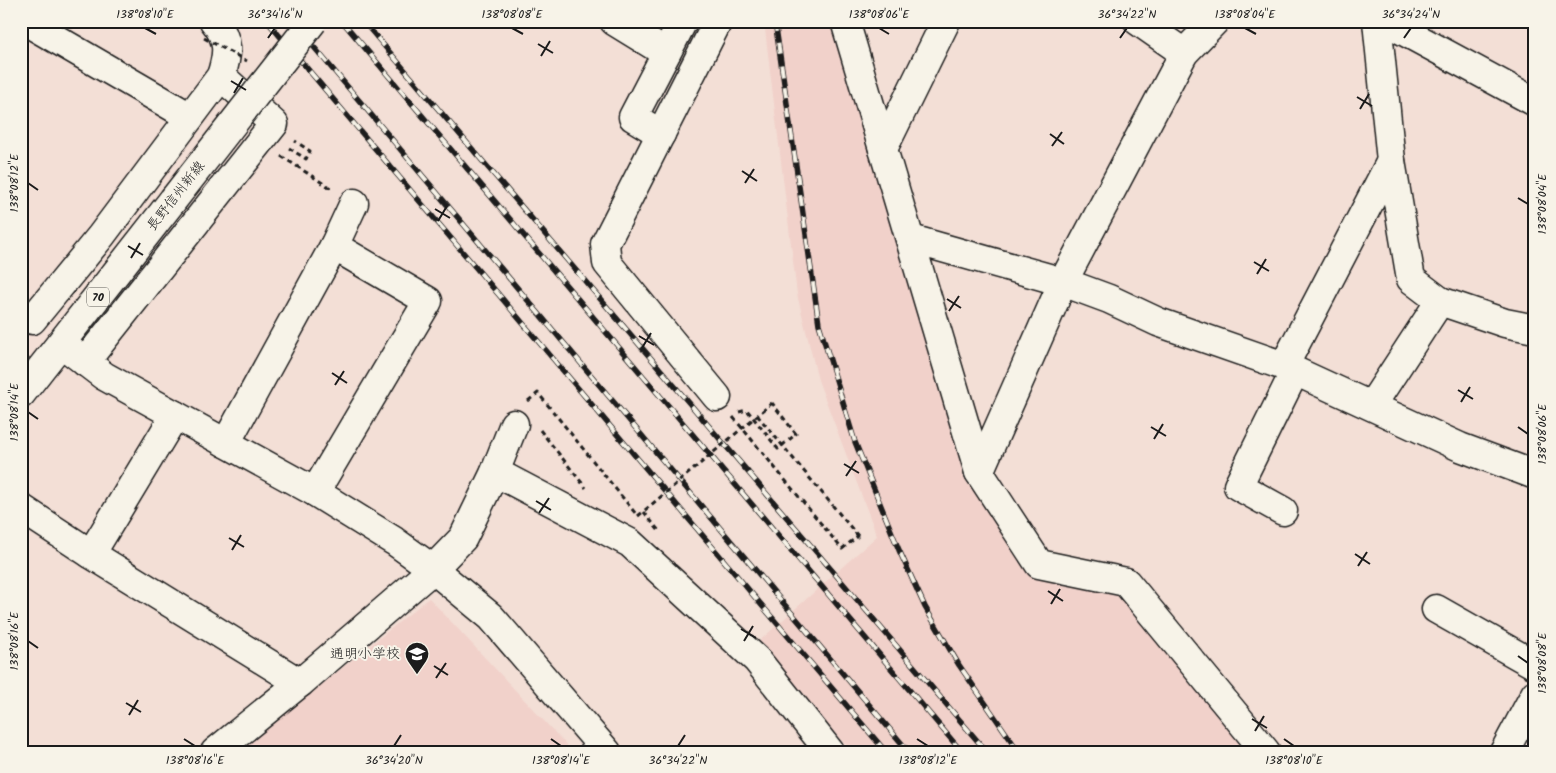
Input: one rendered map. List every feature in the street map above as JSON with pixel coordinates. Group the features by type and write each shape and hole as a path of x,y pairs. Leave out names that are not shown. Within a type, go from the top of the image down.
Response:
{"street":[{"path":"25,21 190,117"},
{"name":"長野信州新線","path":"21,394 62,344 312,21"},
{"path":"614,21 666,53"},
{"path":"661,134 633,117 683,21"},
{"path":"718,21 604,244 606,263 724,406"},
{"path":"845,21 979,472 1039,564 1126,582 1266,752"},
{"path":"883,149 946,21"},
{"path":"1138,21 1184,54"},
{"path":"979,472 1063,282 1184,54 1215,21"},
{"path":"1377,21 1391,160 1411,279 1440,300 1505,323 1535,329"},
{"path":"1384,21 1535,102"},
{"path":"209,30 226,38 228,54 221,76 101,236 27,317 104,376 315,492 394,541 433,570 491,617 607,752"},
{"path":"85,362 271,143 274,124 221,76"},
{"path":"1283,511 1238,486 1289,369 1391,160"},
{"path":"226,442 334,246 354,203"},
{"path":"911,239 1063,282 1109,299 1158,322 1289,369 1372,405 1460,447 1535,475"},
{"path":"315,492 428,300 334,246"},
{"path":"1372,405 1440,300"},
{"path":"91,554 175,415"},
{"path":"215,752 300,683 433,570 464,538 495,472 525,416"},
{"path":"495,472 630,543 757,660 830,752"},
{"path":"21,508 91,554 300,683"},
{"path":"1436,609 1535,665"},
{"path":"1504,752 1535,694"}],"path":[{"path":"209,30 250,62"},
{"path":"271,143 306,159 310,151 289,137"},
{"path":"271,143 354,203"},
{"path":"588,490 525,416 538,393 638,516 757,415 772,404 796,434 778,448 747,410"},
{"path":"724,406 842,549 858,536 757,415"}],"shaded area":[{"path":"764,21 838,21 1014,549 1045,580 1121,593 1251,752 852,752 755,645 877,536 818,380 797,294"},
{"name":"通明小学校","path":"429,598 573,752 238,752"}],"railway":[{"path":"267,21 886,752"},
{"path":"292,21 909,752"},
{"path":"342,21 962,752"},
{"path":"363,21 987,752"},
{"path":"775,21 819,324 855,442 899,550 925,607 959,665 1019,752"}],"place":[{"name":"通明小学校","path":"417,675"}]}
